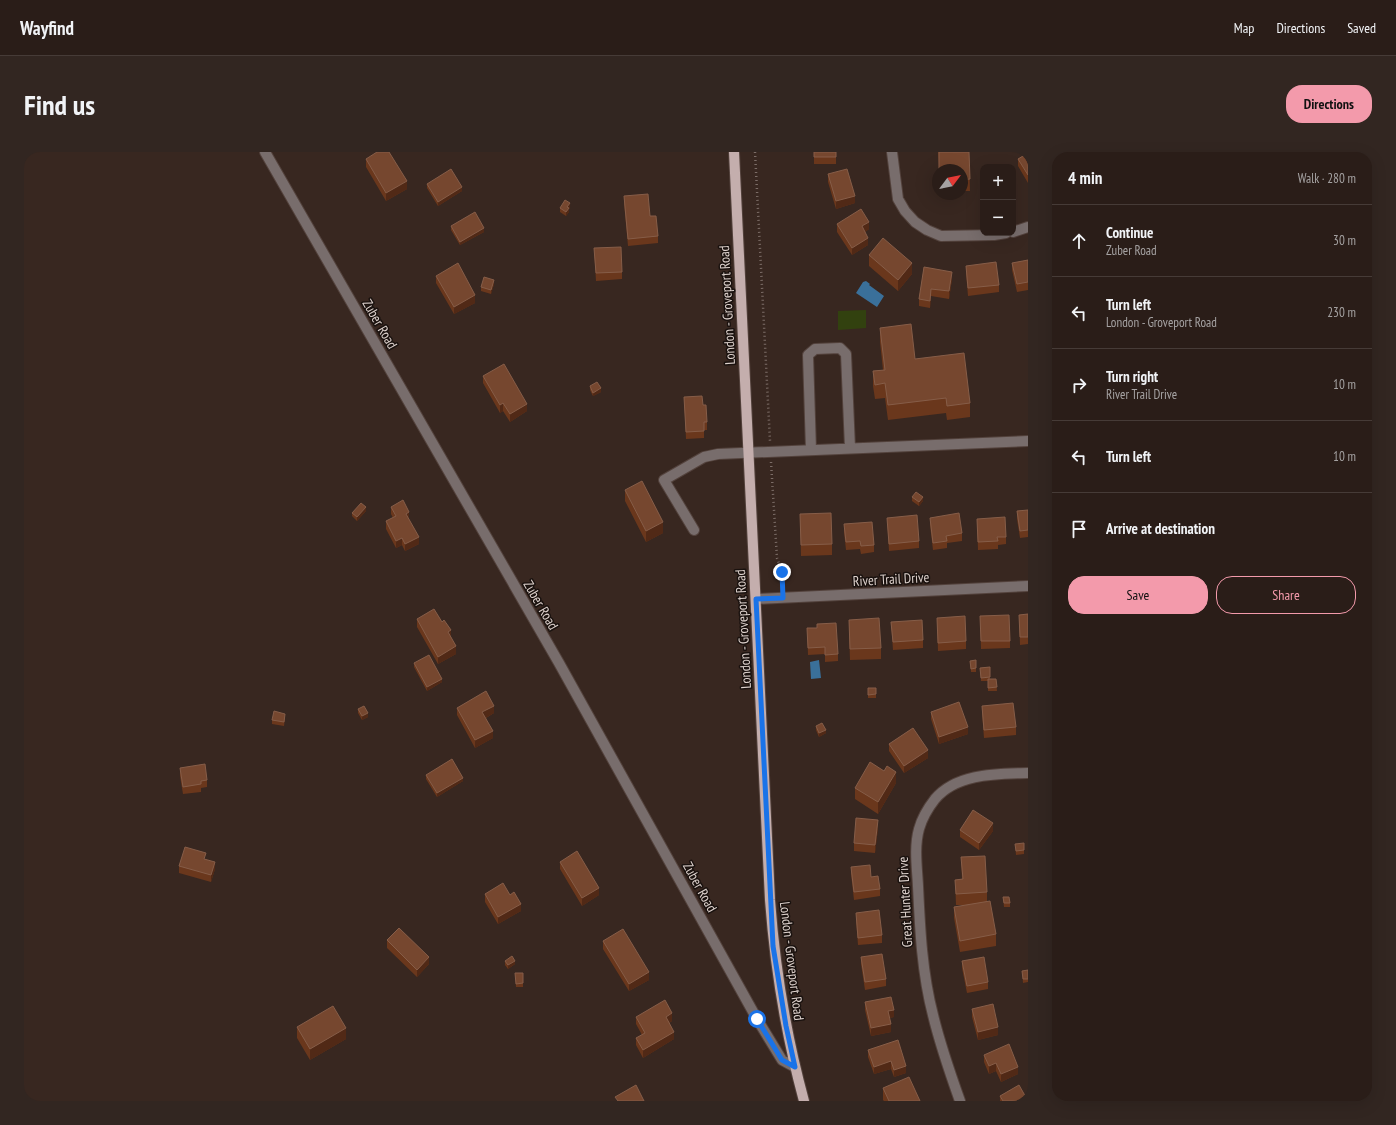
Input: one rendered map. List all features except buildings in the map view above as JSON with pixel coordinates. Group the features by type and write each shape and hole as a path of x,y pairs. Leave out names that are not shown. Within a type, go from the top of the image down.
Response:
{"main road":[{"name":"London - Groveport Road","path":"734,152 773,946 786,1026 804,1101"}],"street":[{"name":"Zuber Road","path":"265,152 558,663 757,1019 782,1060 795,1067"},
{"path":"892,152 893,170 898,199 905,211 915,222 927,230 941,236 980,235"},
{"path":"1016,231 1028,228"},
{"path":"811,450 808,355 815,349 840,348 846,354 850,448"},
{"path":"694,530 664,480 704,458 718,454 1028,441"},
{"name":"River Trail Drive","path":"756,599 1028,586"},
{"name":"Great Hunter Drive","path":"960,1101 932,1014 922,958 916,853 919,829 924,815 935,798 951,786 970,779 989,775 1028,773"}],"path":[{"path":"755,152 770,452 777,558 782,572 783,598"}],"green space":[{"path":"866,310 866,328 838,330 838,311"}],"water":[{"path":"866,281 884,296 877,307 856,293 863,282"},
{"path":"819,660 821,678 811,679 810,662"}],"route":[{"path":"757,1019 782,1060 795,1067 786,1026 773,946 756,599 783,598 782,572"}]}
